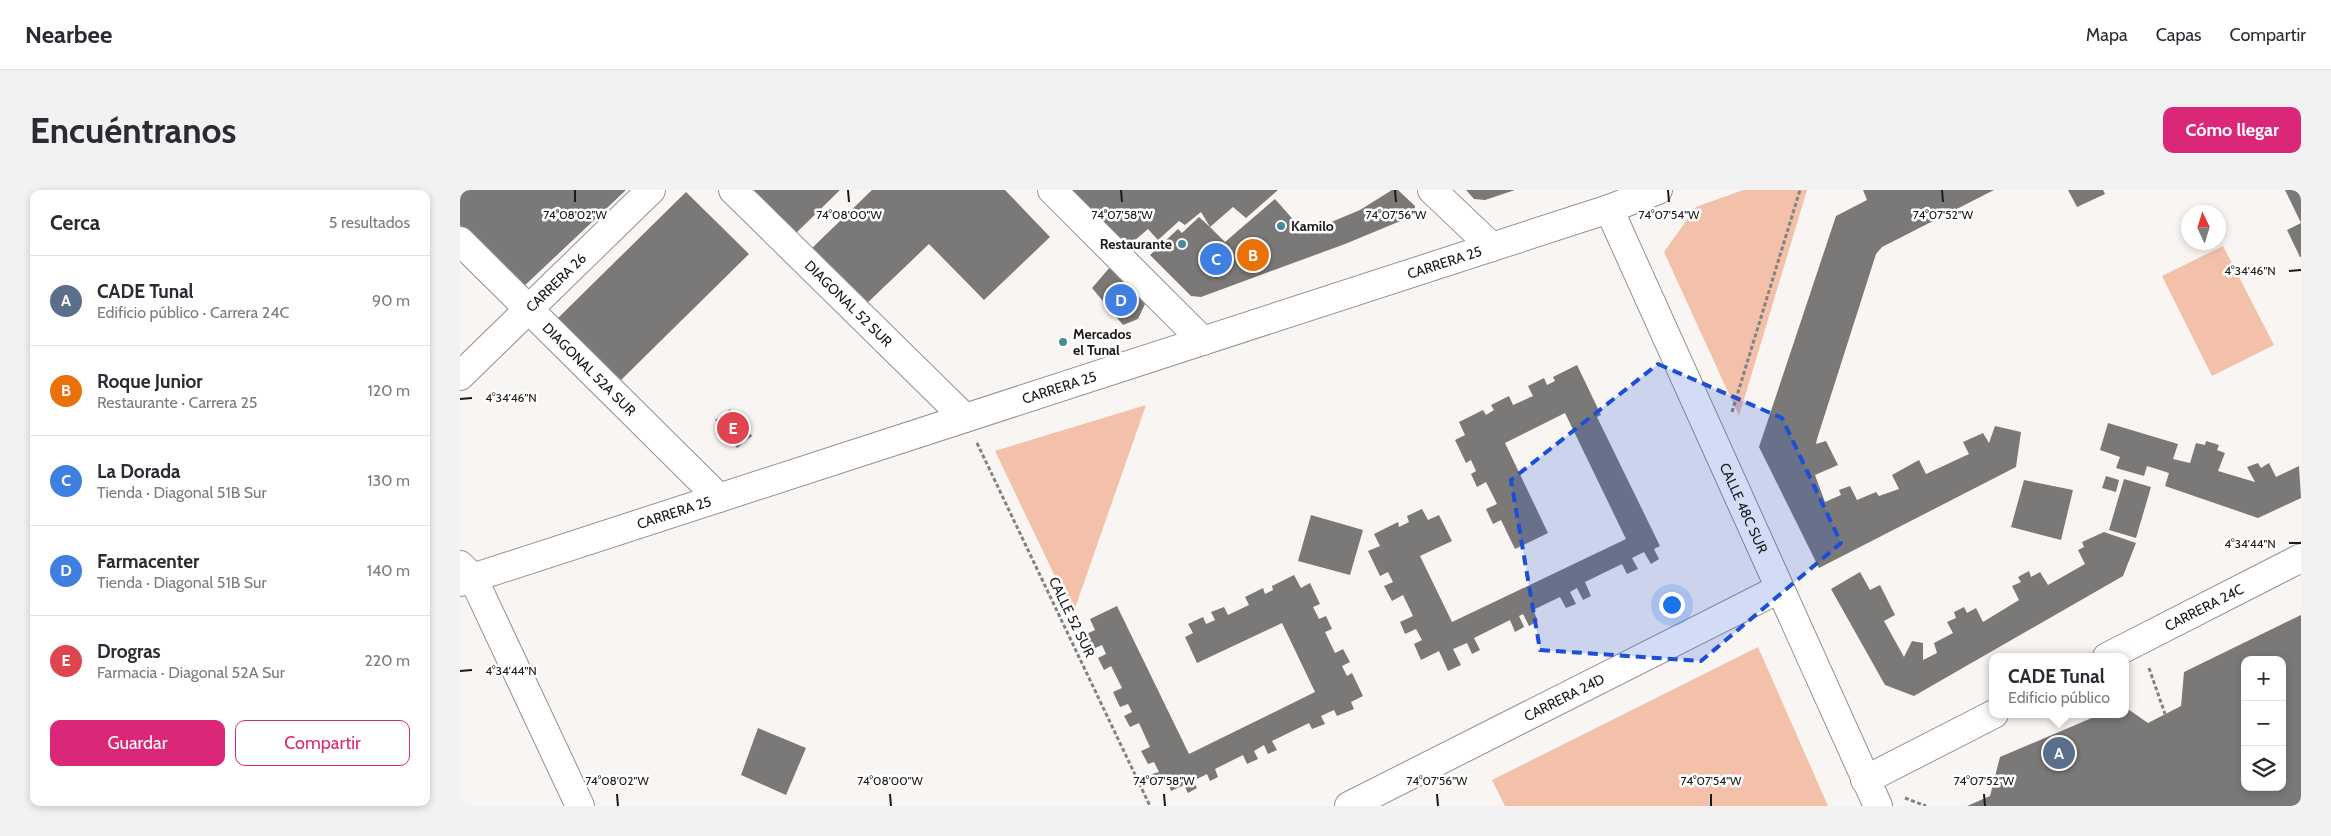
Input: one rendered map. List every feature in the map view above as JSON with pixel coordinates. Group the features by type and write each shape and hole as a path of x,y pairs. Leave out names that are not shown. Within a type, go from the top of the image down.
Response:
{"street":[{"name":"CARRERA 26","path":"460,376 651,190"},
{"name":"DIAGONAL 52 SUR","path":"733,190 969,428"},
{"path":"1052,190 1203,341"},
{"path":"1432,190 1492,247"},
{"name":"CARRERA 25","path":"464,575 719,498 969,428 1203,341 1609,209 1646,192"},
{"name":"CALLE 48C SUR","path":"1609,209 1878,806"},
{"name":"DIAGONAL 52A SUR","path":"460,240 719,498"},
{"name":"CARRERA 24C","path":"2115,653 2301,558"},
{"path":"464,575 580,806"},
{"name":"CARRERA 24D","path":"1349,806 1779,589"},
{"path":"1865,780 1989,717"}],"path":[{"path":"1732,413 1800,190"},
{"name":"CALLE 52 SUR","path":"969,428 1150,806"},
{"path":"2147,662 2165,714"}],"highlighted area":[{"path":"1658,364 1782,418 1841,543 1701,661 1540,650 1511,480"}],"shaded area":[{"path":"1743,190 1807,190 1739,416 1664,252 1696,207"},
{"path":"2215,250 2225,250 2274,345 2212,376 2162,276"},
{"path":"1146,405 1073,614 995,451"},
{"path":"1758,647 1828,806 1505,806 1492,780"}],"building":[{"path":"460,190 626,190 521,289 460,225"},
{"path":"745,190 840,190 792,237"},
{"path":"872,190 1005,190 1050,237 984,300 929,244 863,307 809,251"},
{"path":"1068,190 1278,190 1246,218 1233,207 1210,227 1201,212 1185,225 1179,221 1158,240 1148,229 1126,248"},
{"path":"1392,190 1398,190 1415,206 1415,215 1345,244 1201,297 1191,296 1150,255 1178,229 1182,233 1199,217 1225,242 1275,199 1305,233 1360,210"},
{"path":"1466,190 1515,190 1485,200 1474,199"},
{"path":"1863,190 1994,190 1882,247 1876,254 1817,439 1816,444 1826,441 1838,465 1815,475 1825,502 1841,495 1839,490 1850,486 1857,500 1876,492 1879,496 1899,489 1892,475 1919,460 1926,474 1969,454 1963,442 1983,433 1989,443 1995,426 2021,432 2016,467 1819,568 1759,447 1836,216 1867,200"},
{"path":"2068,190 2103,190 2105,194 2077,207"},
{"path":"2285,190 2301,190 2301,223"},
{"path":"686,192 749,254 621,380 558,318"},
{"path":"2301,223 2301,257 2300,257 2287,230"},
{"path":"1111,266 1140,292 1137,295 1145,304 1138,319 1123,325 1092,288"},
{"path":"1577,365 1601,415 1597,417 1660,546 1654,549 1659,559 1651,564 1644,552 1632,558 1638,569 1627,574 1622,564 1585,582 1591,596 1583,600 1577,588 1570,592 1576,604 1566,608 1560,597 1533,610 1538,621 1529,626 1523,614 1519,616 1524,627 1515,632 1510,620 1474,638 1480,650 1472,654 1467,643 1453,649 1461,665 1448,671 1439,651 1421,660 1414,644 1422,640 1416,629 1405,634 1400,622 1413,616 1403,595 1392,601 1384,586 1393,582 1388,572 1380,576 1368,551 1380,546 1374,534 1398,522 1399,527 1409,522 1407,516 1422,509 1428,520 1439,515 1452,541 1420,556 1452,622 1626,539 1565,413 1505,443 1548,533 1515,549 1501,520 1493,524 1486,509 1497,504 1486,482 1477,487 1471,474 1476,471 1471,460 1466,463 1455,440 1465,435 1459,422 1483,410 1486,415 1494,410 1491,405 1509,396 1513,405 1533,396 1528,386 1544,378 1547,385 1555,381 1553,377"},
{"path":"730,409 752,436 737,448 715,420"},
{"path":"2108,423 2178,444 2173,459 2190,463 2196,443 2205,445 2206,441 2219,445 2217,450 2225,453 2218,471 2255,482 2247,467 2258,463 2261,468 2269,463 2276,477 2299,466 2301,498 2258,518 2165,486 2169,473 2147,466 2144,476 2116,468 2120,457 2100,450"},
{"path":"2106,476 2119,480 2116,492 2102,488"},
{"path":"2124,479 2151,487 2136,538 2109,530"},
{"path":"2024,480 2073,490 2061,540 2011,527"},
{"path":"1311,515 1363,530 1350,575 1298,561"},
{"path":"2104,532 2136,543 2123,576 1914,696 1885,685 1831,589 1860,572 1870,590 1880,585 1895,615 1884,621 1904,657 1912,641 1923,643 1923,660 1937,653 1934,643 1953,633 1947,622 1956,618 1954,612 1964,607 1967,613 1976,608 1983,622 2019,600 2012,586 2021,582 2018,577 2029,571 2031,577 2040,572 2048,585 2085,564 2078,550 2084,547 2082,542"},
{"path":"1294,575 1301,588 1310,583 1320,604 1313,607 1319,619 1326,616 1332,629 1325,632 1335,653 1343,649 1350,662 1342,666 1347,676 1352,673 1363,696 1351,702 1354,709 1337,716 1334,710 1321,716 1325,724 1312,729 1309,723 1272,741 1277,750 1268,754 1264,745 1254,751 1258,759 1247,764 1243,755 1215,769 1218,777 1210,781 1207,774 1193,781 1197,788 1188,793 1184,785 1171,791 1167,781 1158,786 1152,774 1159,772 1154,762 1148,764 1141,751 1150,747 1139,723 1130,727 1124,716 1132,712 1128,704 1120,707 1113,692 1122,688 1111,666 1104,670 1098,658 1106,654 1102,645 1091,650 1084,635 1095,630 1090,619 1117,606 1189,754 1315,692 1282,623 1197,663 1185,637 1193,633 1188,624 1203,617 1206,624 1215,620 1211,612 1224,607 1228,615 1249,605 1245,597 1263,588 1265,594 1273,590 1272,586"},
{"path":"2301,615 2301,806 1967,806 1990,796 2000,757 2092,718 2129,718 2129,710 2148,723 2181,706 2184,672"},
{"path":"758,728 806,748 786,795 741,775"}],"place":[{"name":"Kamilo","path":"1281,226"},
{"name":"Restaurante","path":"1182,244"},
{"name":"Roque Junior","path":"1253,255"},
{"name":"La Dorada","path":"1216,259"},
{"name":"Farmacenter","path":"1121,300"},
{"name":"Mercados el Tunal","path":"1063,342"},
{"name":"Drogras","path":"733,428"},
{"name":"CADE Tunal","path":"2059,753"}]}
